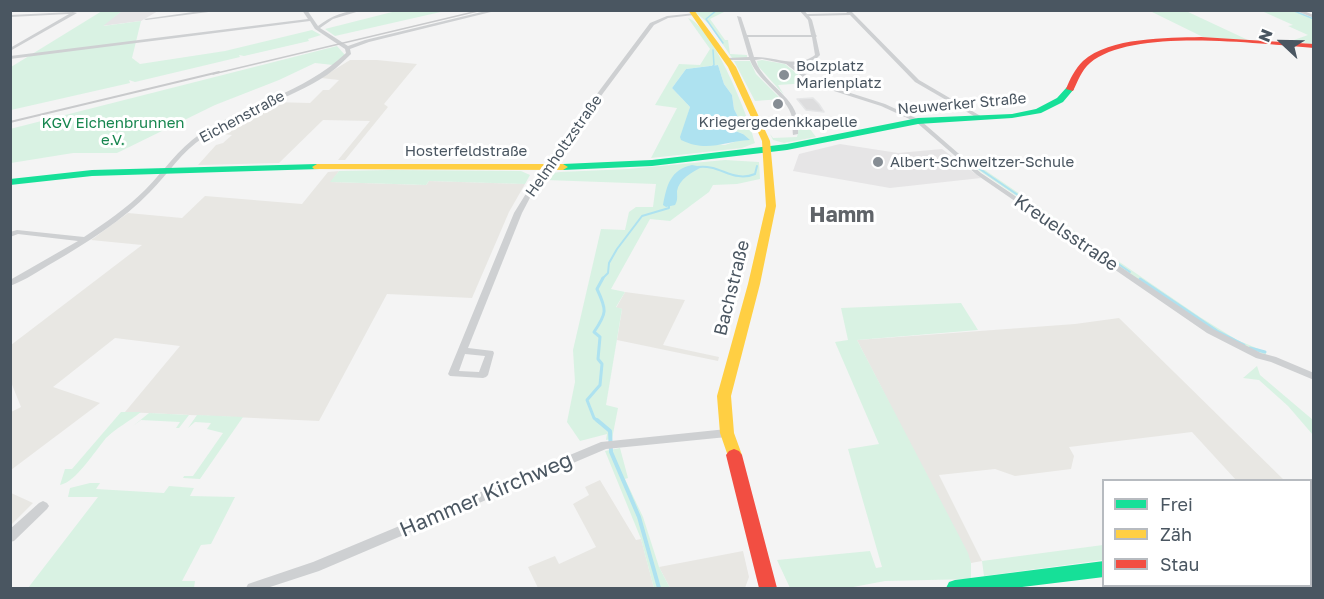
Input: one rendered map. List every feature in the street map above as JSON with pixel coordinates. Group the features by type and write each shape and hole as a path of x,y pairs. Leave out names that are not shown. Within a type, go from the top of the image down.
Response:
{"street":[{"path":"146,20 222,10"},
{"path":"304,10 317,28 347,48 497,10"},
{"path":"317,28 331,18 361,10"},
{"path":"728,59 771,60 790,64 813,59 818,55 815,36 807,15 801,10"},
{"path":"1296,10 1314,17"},
{"name":"Bachstraße","path":"692,12 728,59 757,118 767,150 771,206 754,284 724,396 727,433 747,501 768,588"},
{"name":"Helmholtzstraße","path":"462,351 518,213 545,167 652,24 667,17 692,12"},
{"path":"807,15 848,12 917,81 981,117"},
{"path":"10,16 75,13 10,50"},
{"path":"739,17 757,70 784,98 797,119 795,134"},
{"path":"10,58 310,20"},
{"path":"746,36 815,36"},
{"name":"Neuwerker Straße","path":"767,150 918,121 1025,114 1050,106 1069,93 1081,67 1100,52 1113,48 1162,40 1198,39 1314,46"},
{"name":"Eichenstraße","path":"10,284 48,263 141,197 202,135 325,73 349,53 347,48"},
{"name":"Kreuelsstraße","path":"790,64 807,79 822,86 883,105 918,121 979,174 1210,331 1258,357 1273,359 1314,377"},
{"name":"Hosterfeldstraße","path":"10,182 92,173 387,166 545,167 632,164 767,150"},
{"path":"10,235 17,232 84,239"},
{"name":"Hammer Kirchweg","path":"252,588 315,567 610,445 727,433"},
{"path":"10,537 43,506"},
{"path":"955,588 1102,569"}],"shaded area":[{"path":"122,11 158,11 141,21 101,26"},
{"path":"350,60 417,64 384,104 388,107 345,160 338,160 370,121 323,120 279,163 198,165 216,145 223,143 232,135 211,133 273,102 310,103 323,90 329,90 339,80 321,78"},
{"name":"Albert-Schweitzer-Schule","path":"840,144 898,153 942,149 981,178 890,188 793,171 799,154"},
{"path":"339,171 331,182 426,185 429,181 525,184 509,212 472,298 387,294 319,421 125,412 180,346 115,338 53,387 100,403 11,470 11,412 21,407 11,382 11,345 142,245 91,240 128,213 182,218 205,196 302,204 328,172"},
{"path":"625,292 685,300 663,345 719,357 718,361 617,340 622,309 616,308"},
{"path":"1119,318 1283,479 1235,479 1192,432 1069,447 1074,456 1071,469 1015,476 995,469 939,475 982,561 971,563 857,340 1075,324"},
{"path":"600,480 636,540 641,539 654,588 538,588 528,567 555,556 559,564 596,547 573,504 589,495 585,487"},
{"path":"11,493 33,503 11,525"},
{"path":"743,551 749,577 745,588 670,588 659,567"}],"green space":[{"path":"400,10 445,11 335,36 325,29"},
{"path":"102,11 122,11 103,26 141,21 132,58 140,64 225,51 312,30 321,35 308,39 309,41 244,56 239,55 240,57 135,82 129,80 130,83 11,110 11,67"},
{"path":"694,11 724,12 710,19 725,40 728,40 730,54 747,55 747,58 732,58 709,24"},
{"path":"1150,11 1186,11 1248,40 1205,38"},
{"path":"1293,11 1313,18 1313,45 1294,40 1308,35 1288,26 1293,25 1264,12"},
{"path":"688,18 698,25 719,55 738,94 755,143 742,148 651,158 677,108 655,105 679,64 700,65 710,49","holes":["718,65 724,84 732,95 738,117 733,120 725,116 722,120 730,122 725,124 725,127 743,134 745,140 725,145 681,140 690,107 672,88 686,69"]},
{"name":"KGV Eichenbrunnen e.V.","path":"337,46 345,55 333,65 315,63 215,105 117,153 73,153 11,163 10,129"},
{"path":"734,61 750,61 756,74 781,99 755,101"},
{"path":"757,61 785,64 806,81 818,86 807,83 778,85 784,95 758,66"},
{"path":"804,121 816,137 784,143 773,140 770,134 773,138 797,137 800,123"},
{"path":"725,160 759,162 760,179 737,184 713,185 709,192 670,221 650,219 611,289 625,292 616,307 622,309 606,405 618,408 612,439 606,440 607,434 580,441 567,422 575,382 573,350 601,229 625,230 629,212 636,207 653,207 656,184 546,180 553,173 560,172 628,169"},
{"path":"979,166 1200,317 1237,340 1266,352 1266,355 1234,342 1195,319 974,167"},
{"path":"339,171 521,171 530,175 525,184 429,181 426,185 330,182"},
{"path":"961,303 978,330 857,340 968,553 971,563 971,579 885,581 848,588 790,588 777,560 870,551 876,568 882,567 848,449 879,444 835,342 848,340 841,308"},
{"path":"1257,366 1260,375 1313,420 1313,435 1288,406 1259,380 1243,378"},
{"path":"121,412 141,412 110,434 79,472 60,485 65,469 72,469"},
{"path":"149,413 189,415 179,428 176,428 180,422 141,420 133,426"},
{"path":"197,415 243,417 200,479 183,478 193,476 223,433 207,429 211,423 195,422 188,428"},
{"path":"620,448 628,478 625,479 643,517 659,567 670,588 654,588 641,539 605,451"},
{"path":"100,483 96,489 164,493 169,486 194,488 190,496 235,497 211,544 201,545 182,581 195,581 194,588 28,588 98,497 68,497 70,488"},
{"path":"1102,545 1102,560 984,576 982,561"},
{"path":"1313,569 1313,587 1171,588 1312,587"}],"water":[{"path":"718,65 724,84 732,95 738,117 725,124 725,127 743,134 750,140 700,146 681,140 690,107 672,88 686,69"},
{"path":"692,165 702,167 680,183 675,205 666,207 663,205 671,179 685,167"}],"building":[{"path":"813,98 824,112 806,110 797,99"}],"waterway":[{"path":"717,10 706,19 723,43"},
{"path":"1292,10 1314,19"},
{"path":"711,68 714,65 713,50"},
{"path":"698,167 747,176 755,174 757,166"},
{"path":"977,167 1130,272"},
{"path":"603,278 608,273 609,263 617,249 642,216 669,208 669,206"},
{"path":"599,422 594,418 587,400 600,385 602,364 598,359 600,337 594,332 604,311 597,289 603,278"},
{"path":"1140,279 1217,331 1244,345"},
{"path":"1250,348 1265,352"},
{"path":"597,420 610,431 611,452 639,517 659,588"}],"railway":[{"path":"213,74 482,10"},
{"path":"10,122 219,72"}],"traffic: fast":[{"path":"563,167 652,163 787,147 918,121 1012,116 1038,111 1060,100 1070,89"},
{"path":"10,182 92,173 317,167"},
{"path":"955,588 1102,569"}],"traffic: slow":[{"path":"691,10 732,67 766,141 771,206 754,284 724,396 727,433 734,455"},
{"path":"317,167 563,167"},
{"path":"1141,588 1151,587"}],"traffic: jam":[{"path":"1070,89 1079,71 1089,60 1115,48 1140,43 1201,40 1314,46"},
{"path":"734,455 768,588"}],"place":[{"name":"Bolzplatz Marienplatz","path":"784,75"},
{"name":"Kriegergedenkkapelle","path":"778,104"},
{"name":"Albert-Schweitzer-Schule","path":"878,162"}],"district":[{"name":"Hamm","path":"842,215"}]}
